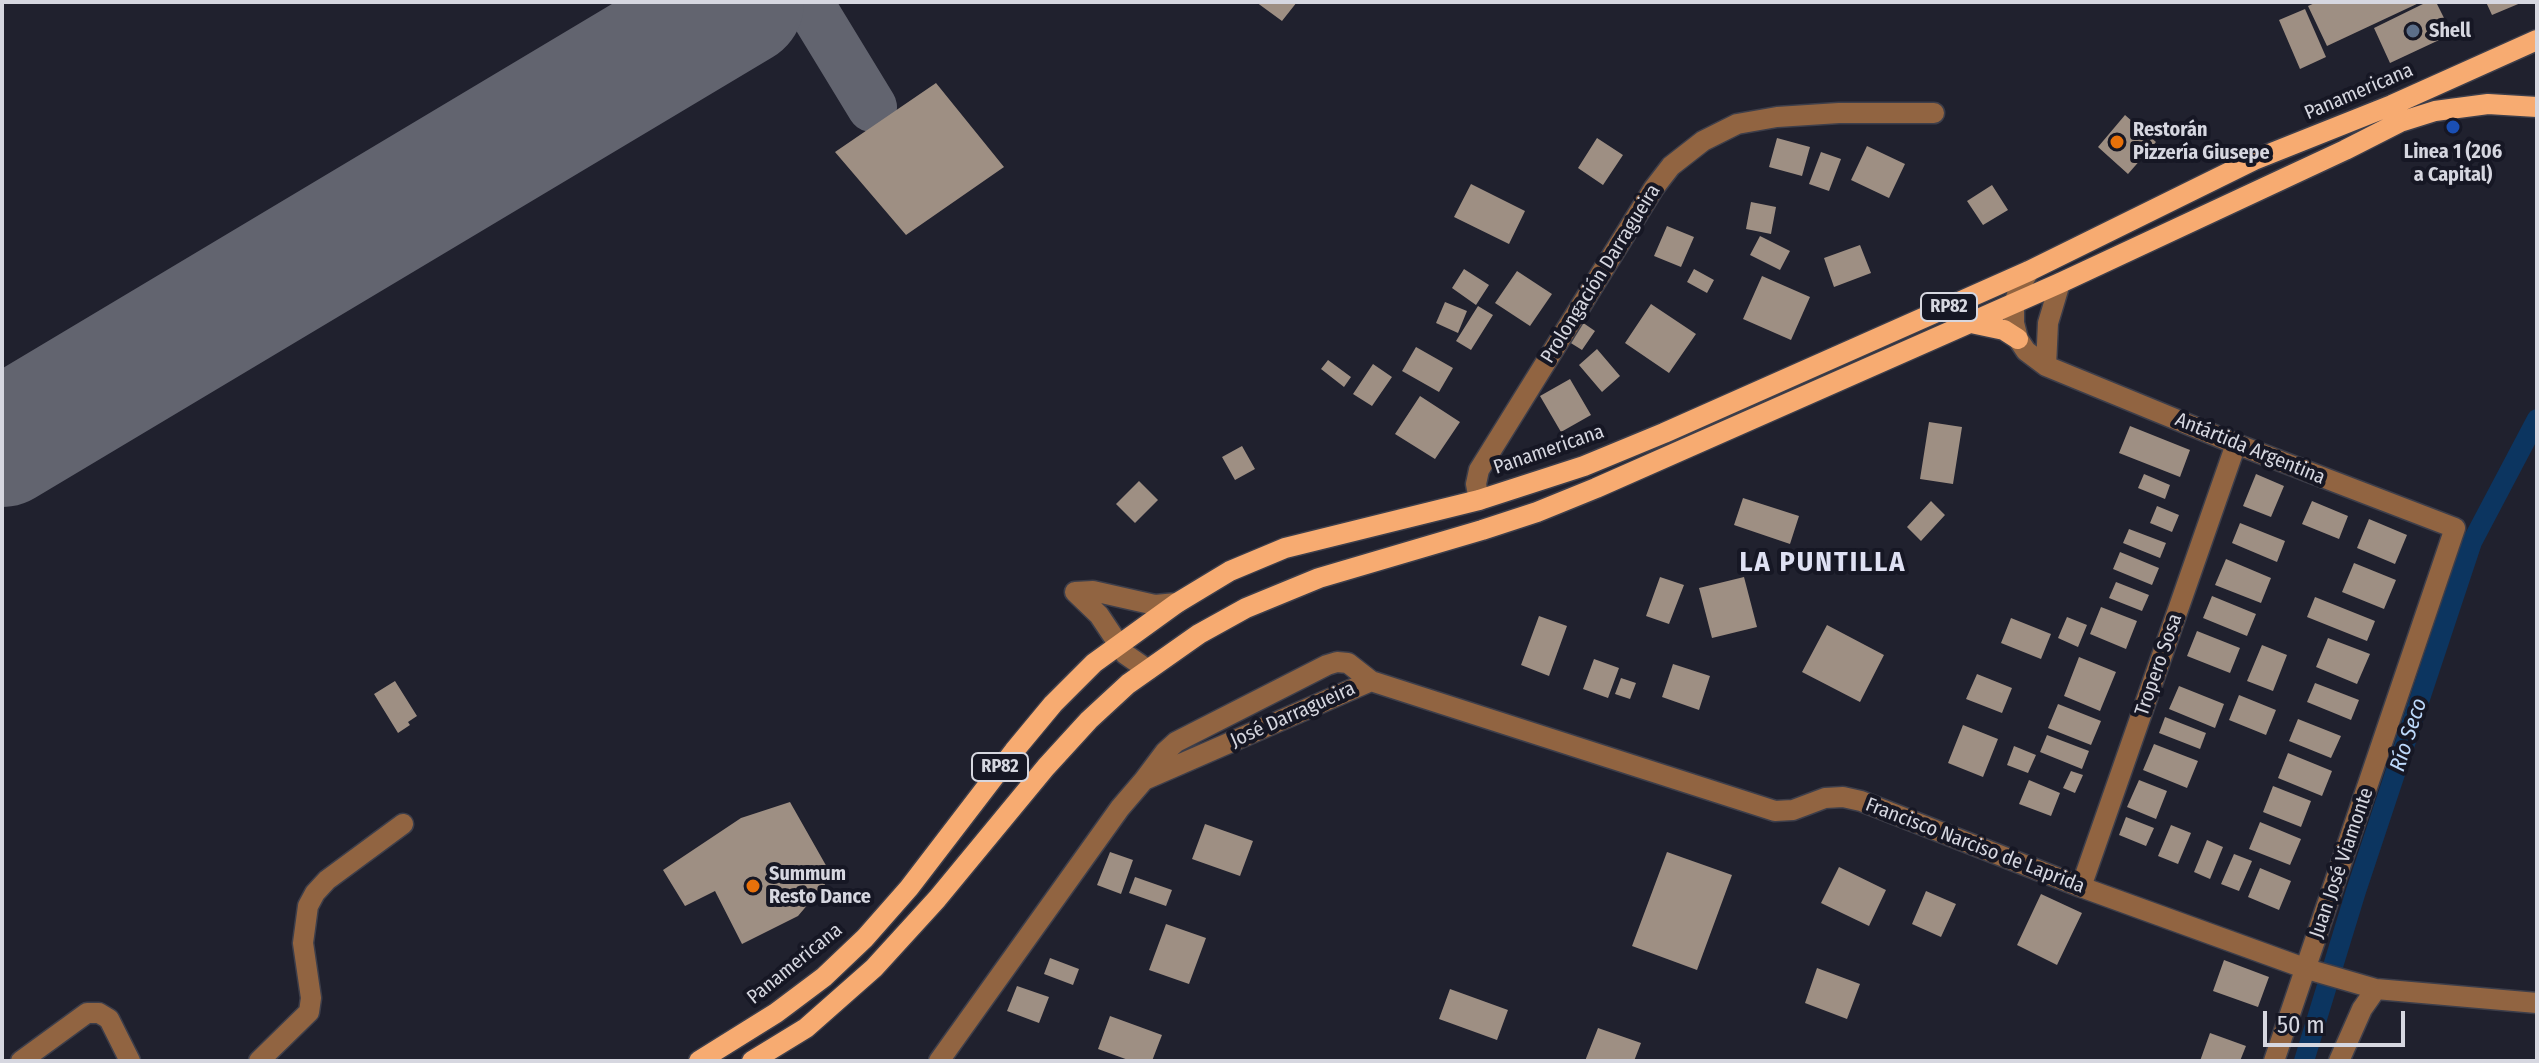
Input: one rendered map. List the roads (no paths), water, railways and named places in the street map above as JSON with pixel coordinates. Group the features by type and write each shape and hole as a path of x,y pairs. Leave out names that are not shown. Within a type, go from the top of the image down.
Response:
{"main road":[{"name":"Panamericana","path":"699,1061 776,1013 824,977 865,938 909,888 973,801 1053,704 1094,663 1177,603 1230,571 1285,548 1479,500 1584,466 1651,439 2029,271 2254,160 2378,111 2537,40"},
{"name":"RP82","path":"752,1061 806,1028 874,968 937,899 1067,743 1108,702 1199,634 1282,592 1319,578 1537,512 1677,454 2060,283 2400,122 2435,111 2488,104 2537,107"},
{"path":"1971,323 1996,328 2018,339"}],"street":[{"name":"Prolongación Darragueira","path":"1479,500 1476,484 1479,470 1654,188 1671,166 1703,141 1737,124 1777,117 1839,113 1934,113"},
{"path":"2018,339 2014,304 2029,271"},
{"path":"2046,366 2048,323 2060,283"},
{"name":"Antártida Argentina","path":"2018,339 2026,351 2046,366 2236,444 2455,528"},
{"name":"Tropero Sosa","path":"2081,887 2236,444"},
{"name":"Juan José Viamonte","path":"2274,1061 2455,528"},
{"path":"1148,670 1117,645 1099,615 1075,592 1093,591 1155,605 1177,603"},
{"name":"José Darragueira","path":"939,1061 1120,808 1176,742 1327,665 1348,663 1371,681 1144,780"},
{"name":"Francisco Narciso de Laprida","path":"1371,681 1775,811 1793,810 1825,798 1843,797 1861,801 2081,887 2307,969 2376,989 2537,1003"},
{"path":"259,1061 309,1012 311,998 303,943 308,906 315,893 327,880 403,824"},
{"path":"2339,1061 2362,1009 2376,989"},
{"path":"26,1060 87,1013 99,1013 109,1019 130,1061"}],"waterway":[{"name":"Río Seco","path":"2304,1061 2356,891 2472,542 2537,419"}],"place":[{"name":"Shell","path":"2413,31"},
{"name":"Linea 1 (206 a Capital)","path":"2453,127"},
{"name":"Restorán Pizzería Giusepe","path":"2117,142"},
{"name":"Summum Resto Dance","path":"753,886"}],"district":[{"name":"LA PUNTILLA","path":"1823,563"}]}
